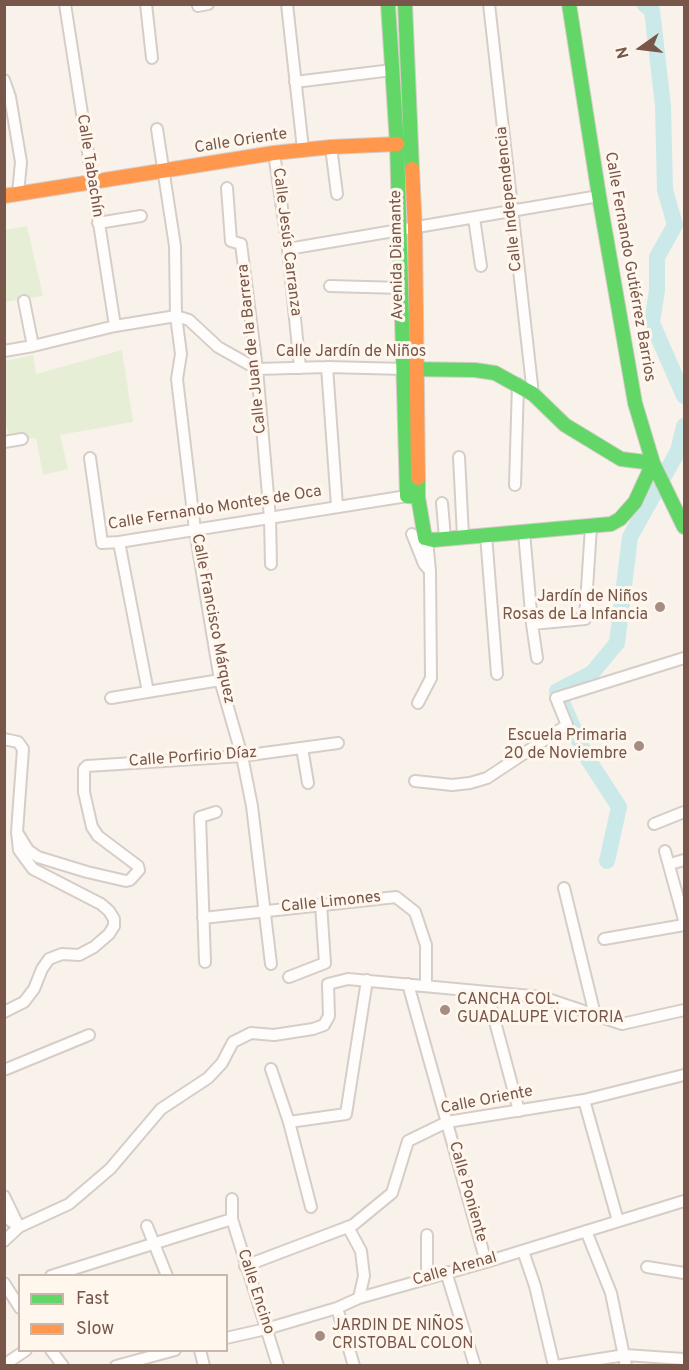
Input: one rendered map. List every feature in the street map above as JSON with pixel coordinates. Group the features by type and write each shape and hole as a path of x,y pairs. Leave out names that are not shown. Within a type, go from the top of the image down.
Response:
{"main road":[{"name":"Avenida Diamante","path":"388,4 397,144 402,288 411,369"},
{"name":"Avenida Diamante","path":"405,4 415,228 411,369 412,496 427,540"},
{"name":"Calle Fernando Gutiérrez Barrios","path":"569,4 635,403 653,463 684,527"},
{"name":"Calle Oriente","path":"11,195 303,149 397,144"},
{"name":"Calle Jardín de Niños","path":"411,369 495,373 533,394 565,425 621,459 653,463"},
{"path":"427,540 611,524 630,510 653,463"}],"street":[{"name":"Calle Tabachín","path":"65,4 115,326"},
{"path":"146,4 152,58"},
{"name":"Calle Jesús Carranza","path":"287,4 303,149"},
{"name":"Calle Independencia","path":"489,4 533,394"},
{"path":"295,81 392,70"},
{"path":"4,80 10,97 21,162 11,195"},
{"name":"Calle Francisco Márquez","path":"157,129 175,246 176,316 180,354 177,379 195,530 220,680 242,756 252,806 270,964"},
{"path":"331,147 338,194"},
{"name":"Calle Jesús Carranza","path":"274,153 288,249 300,368"},
{"name":"Calle Juan de la Barrera","path":"227,188 231,241 241,244 257,369 270,518 271,564"},
{"path":"288,249 599,196"},
{"path":"98,223 141,216"},
{"path":"474,218 481,266"},
{"path":"330,286 402,288"},
{"path":"24,301 33,346"},
{"path":"4,351 115,326 176,316"},
{"name":"Calle Jardín de Niños","path":"176,316 189,320 218,347 257,369 327,367 411,369"},
{"path":"327,367 337,506"},
{"path":"515,484 518,384"},
{"path":"4,442 22,439"},
{"path":"459,457 463,536"},
{"name":"Calle Fernando Montes de Oca","path":"90,458 102,543 412,496"},
{"path":"442,503 445,538"},
{"path":"532,624 585,620 591,527"},
{"path":"524,532 537,658"},
{"path":"412,534 424,564 430,571"},
{"path":"486,535 497,674"},
{"path":"418,703 431,678 430,571 427,540"},
{"path":"119,542 148,692"},
{"path":"414,781 452,784 470,783 487,778 567,724 556,698 684,658"},
{"path":"111,698 220,680"},
{"path":"4,739 18,742 23,749 17,832 19,850 33,869 100,904 109,911 114,919 114,926 110,934 94,947 79,955 62,954 49,959 34,989 24,1002 4,1012"},
{"name":"Calle Porfirio Díaz","path":"17,832 28,850 38,857 126,881 134,877 139,868 98,836 92,827 84,792 85,767 242,756 338,743"},
{"path":"302,748 308,783"},
{"path":"205,962 200,817 216,812"},
{"path":"654,824 684,812"},
{"path":"665,851 684,920"},
{"path":"670,864 684,860"},
{"path":"564,888 595,1015"},
{"name":"Calle Limones","path":"203,918 396,897 415,912 426,945 426,985"},
{"path":"289,977 325,963 321,904"},
{"path":"604,939 684,925"},
{"path":"4,1240 19,1227 69,1204 110,1169 161,1110 208,1077 222,1062 233,1042 251,1033 274,1035 313,1029 324,1024 329,1016 328,984 348,979 367,980 542,997 622,1024 684,1010"},
{"path":"289,1122 346,1114 367,980"},
{"name":"Calle Poniente","path":"408,984 486,1262"},
{"path":"487,992 519,1110"},
{"path":"4,1070 88,1035"},
{"path":"271,1069 289,1122 311,1207"},
{"name":"Calle Oriente","path":"245,1266 353,1225 392,1193 408,1141 447,1122 585,1100 684,1075"},
{"path":"585,1100 618,1221"},
{"path":"4,1196 19,1227"},
{"name":"Calle Encino","path":"232,1199 232,1219 245,1266 278,1365"},
{"name":"Calle Arenal","path":"228,1338 337,1308 359,1298 523,1251 684,1201"},
{"path":"4,1216 19,1227"},
{"path":"54,1274 232,1219"},
{"path":"147,1226 167,1274"},
{"path":"348,1227 361,1251 364,1276 359,1298"},
{"path":"586,1231 610,1293 626,1360"},
{"path":"427,1235 428,1278"},
{"path":"523,1251 535,1287 555,1365 684,1359"},
{"path":"647,1268 684,1273"},
{"path":"446,1272 475,1365"},
{"path":"4,1283 18,1305"},
{"path":"337,1308 354,1365"},
{"path":"4,1365 23,1352"},
{"path":"53,1352 63,1365"},
{"path":"116,1365 167,1352"}],"green space":[{"path":"27,226 43,296 5,302 5,230"},
{"path":"122,350 133,422 60,435 68,469 43,475 36,438 9,441 4,407 4,361 33,355 36,374"}],"waterway":[{"path":"644,4 652,10 663,106 665,190 675,225 657,257 657,290 652,323 684,396"},
{"path":"607,861 619,807 586,756 557,691 592,673 617,643 630,537 678,451 684,426"}],"traffic: fast":[{"path":"388,4 397,144 407,496 418,497"},
{"path":"405,4 412,169"},
{"path":"569,4 635,403 653,463 684,527"},
{"path":"405,369 475,370 495,373 533,394 565,425 621,459 653,463 635,502 620,519 611,524 433,540 425,538 418,497 418,478"}],"traffic: slow":[{"path":"4,196 274,153 331,147 397,144"},
{"path":"412,169 415,228 418,478"}],"place":[{"name":"Jardín de Niños Rosas de La Infancia","path":"660,607"},
{"name":"Escuela Primaria 20 de Noviembre","path":"639,746"},
{"name":"CANCHA COL. GUADALUPE VICTORIA","path":"445,1010"},
{"name":"JARDIN DE NIÑOS CRISTOBAL COLON","path":"320,1336"}]}
